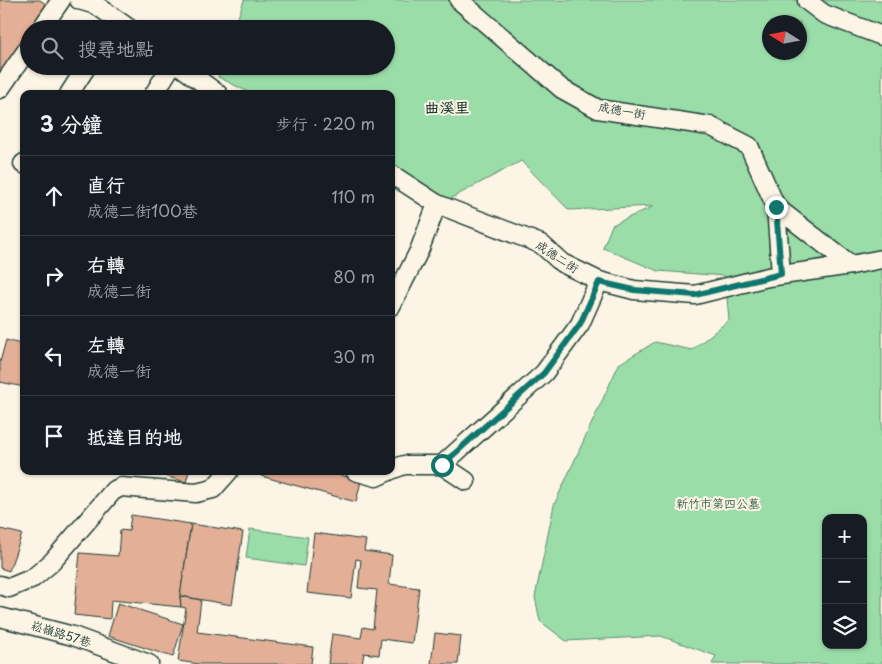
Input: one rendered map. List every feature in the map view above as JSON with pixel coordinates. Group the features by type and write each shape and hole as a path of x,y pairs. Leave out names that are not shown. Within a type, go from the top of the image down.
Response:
{"street":[{"path":"47,20 61,0"},
{"name":"成德一街","path":"459,0 562,89 598,109 710,126 749,146 776,207 781,274"},
{"path":"807,1 824,14 882,36"},
{"path":"91,2 113,20"},
{"path":"0,89 20,60"},
{"path":"72,90 81,75"},
{"path":"156,90 166,75"},
{"path":"192,75 213,90"},
{"name":"成德二街","path":"395,177 437,204 541,244 562,263 599,282 634,290 695,295 781,274 851,265"},
{"path":"395,298 419,251 437,204"},
{"name":"成德一街","path":"776,207 851,265"},
{"path":"851,265 882,259"},
{"path":"442,465 544,373 580,324 599,282"},
{"path":"395,469 404,465 442,465 466,481"},
{"path":"0,585 9,588 33,578 52,562 113,491 121,487 196,493 213,489 225,475"},
{"path":"369,475 376,477 381,475"},
{"name":"崧嶺路57巷","path":"0,617 73,636 149,664"}],"green space":[{"name":"新竹市第四公墓","path":"244,0 882,0 882,664 712,664 716,656 661,636 566,641 540,621 535,597 554,505 619,364 655,342 692,350 729,320 725,276 658,271 603,248 612,225 654,206 569,210 521,161 446,201 395,168 395,90 244,90 218,77 219,75 395,75 395,20 237,20"},
{"path":"250,529 308,537 304,566 246,558"}],"building":[{"path":"0,0 40,0 50,7 41,20 20,20 20,51 0,79"},
{"path":"6,340 20,344 20,386 0,382 0,362"},
{"path":"161,475 188,475 186,482"},
{"path":"340,475 361,481 356,502 261,476"},
{"path":"131,515 191,524 180,596 181,607 111,600 110,619 74,615 80,553 118,556 120,530 129,531"},
{"path":"191,524 243,532 232,605 180,596"},
{"path":"0,529 22,534 9,571 0,568"},
{"path":"314,533 366,540 364,551 392,555 389,584 419,588 412,643 381,639 379,655 364,653 362,664 328,664 332,634 361,638 363,627 373,629 377,590 358,588 361,560 356,559 351,598 307,593"},
{"path":"180,596 201,600 197,632 313,647 311,664 199,664 178,661 186,608 181,607"},
{"path":"118,603 183,624 173,657 108,636"},
{"path":"435,633 461,636 458,664 431,664"}],"district":[{"name":"曲溪里","path":"447,108"}],"route":[{"path":"442,465 544,373 580,324 599,282 634,290 695,295 781,274 776,207"}]}
